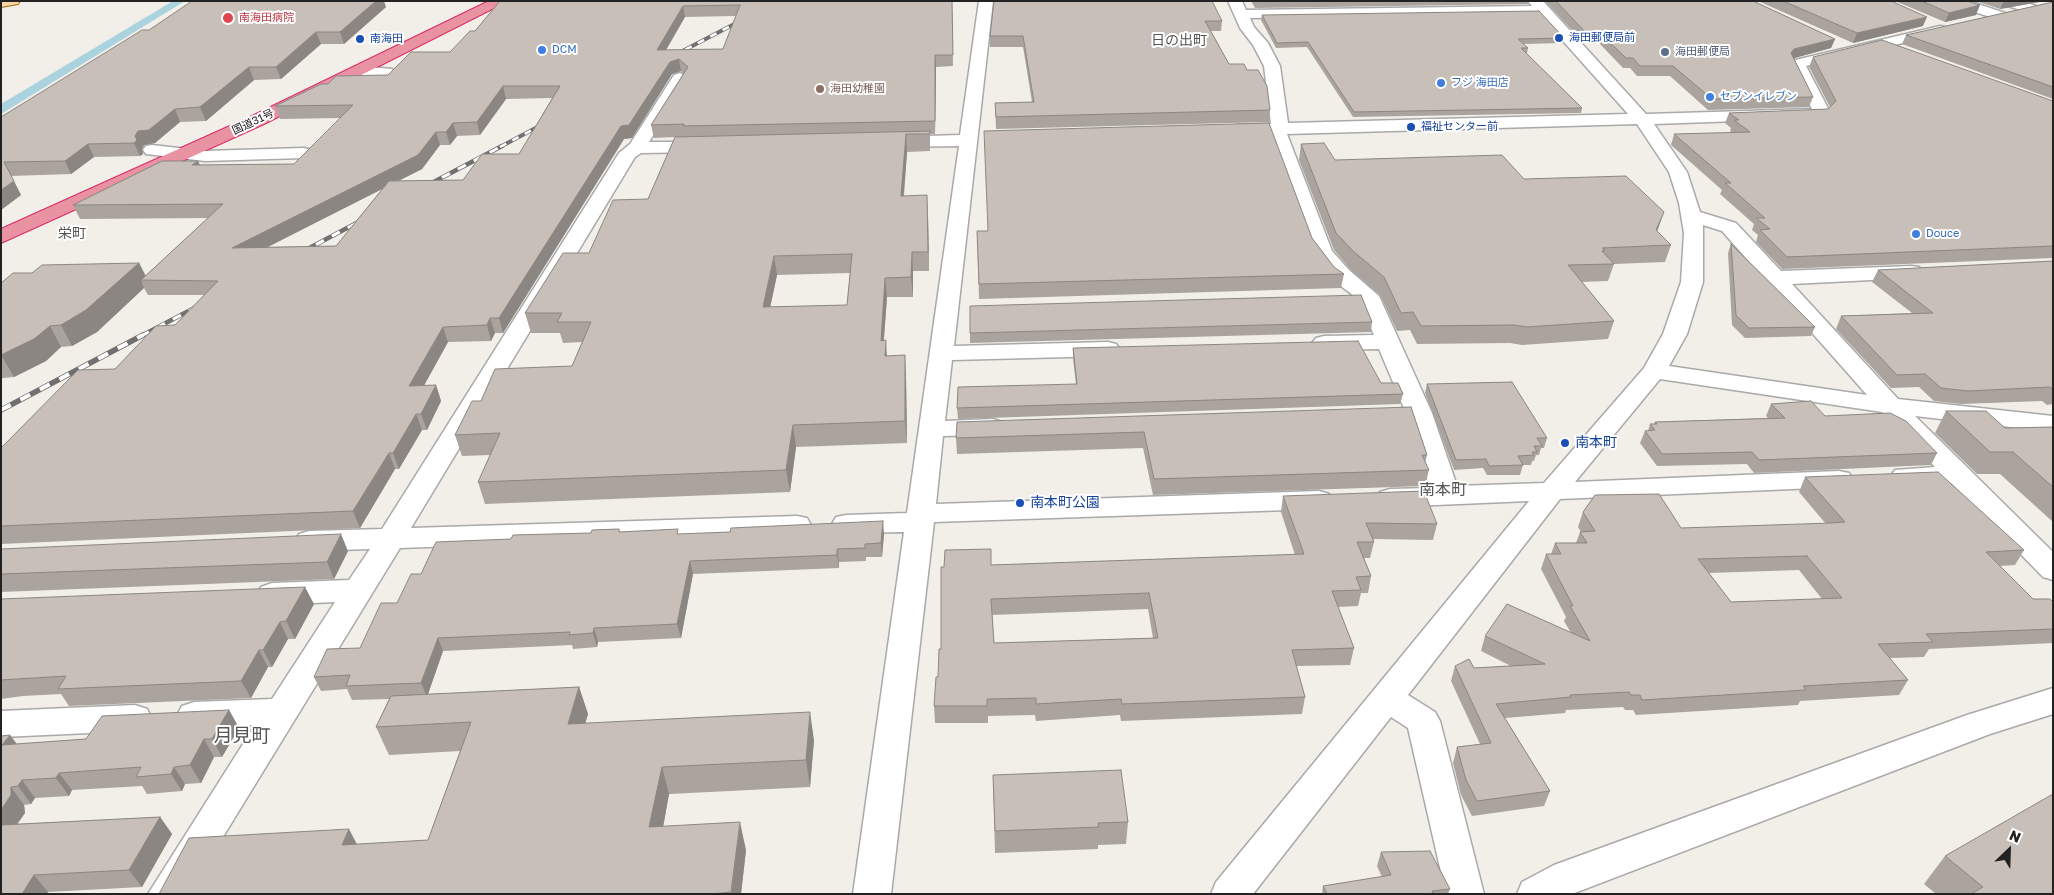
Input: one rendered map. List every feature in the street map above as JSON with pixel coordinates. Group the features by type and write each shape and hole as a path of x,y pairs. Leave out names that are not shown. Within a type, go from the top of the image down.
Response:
{"highway":[{"path":"305,82 486,1"},
{"name":"国道31号","path":"168,153 359,71 501,1"},
{"path":"5,230 168,153 407,29"},
{"name":"国道31号","path":"168,153 214,121"}],"main road":[{"path":"1,3 13,1"}],"street":[{"path":"872,894 941,353 957,308 975,138 986,1"},
{"path":"1954,1 2000,16"},
{"path":"2006,1 2031,9"},
{"path":"1973,22 2046,5"},
{"path":"1230,894 1553,490 1654,371 1675,334 1692,282 1694,233 1691,215 1678,172 1642,120 1539,6 1238,8 1247,28 1260,43 1272,66 1280,128 1278,135 1322,252 1341,275 1368,296 1418,412 1447,496"},
{"path":"1221,131 1817,114 1822,112 1797,64 1951,27 1920,18"},
{"path":"1835,42 1852,50"},
{"path":"1878,43 1904,52"},
{"path":"359,71 392,74"},
{"path":"637,148 680,78"},
{"path":"871,143 975,138"},
{"path":"167,894 391,538 628,153 637,148 734,146"},
{"path":"168,153 303,153"},
{"path":"1691,215 1729,227 1890,406 2053,570"},
{"path":"1774,278 1933,270"},
{"path":"1339,296 1368,296"},
{"path":"1299,344 1388,342"},
{"path":"941,353 1130,348"},
{"path":"1654,371 1890,406 2053,424"},
{"path":"1389,414 1418,412"},
{"path":"932,429 1021,426"},
{"path":"284,542 1959,474"},
{"path":"249,594 358,590"},
{"path":"1386,698 1423,721 1465,894"},
{"path":"1536,894 1567,877 1604,863 1979,724 2053,701"},
{"path":"1,724 282,710"}],"water":[{"path":"173,1 185,1 1,114 1,104"}],"building":[{"path":"192,1 376,1 340,32 316,32 276,67 249,67 200,107 175,109 149,130 138,131 135,136 137,140 134,143 88,144 65,161 4,162 14,181 1,190 1,117 142,30 149,30"},
{"path":"500,1 952,1 953,55 935,55 935,121 651,125 688,67 679,59 670,62 629,125 621,126 499,318 490,318 487,325 443,327 409,386 436,385 421,414 416,414 393,453 389,453 353,511 1,526 1,447 78,370 115,369 156,326 175,325 218,281 141,280 223,204 73,205 162,161 198,161 192,165 294,164 353,105 275,106 321,84 328,84 336,76 388,75 411,52 450,52 470,31 475,31","holes":["740,5 723,49 657,50 683,6","503,86 560,86 519,154 482,154 463,180 389,181 336,246 232,248 418,155 436,132 446,132 453,123 477,122"]},
{"path":"994,1 1212,1 1222,21 1205,21 1229,64 1244,64 1247,70 1258,70 1267,86 1270,110 996,117 995,103 1034,102 1023,36 990,36"},
{"path":"1556,1 1753,1 1835,39 1794,49 1791,53 1813,97 1712,99 1673,66 1640,66 1633,58 1626,58 1601,34 1587,34"},
{"path":"1783,1 1891,1 1927,17 1857,33"},
{"path":"1922,1 1967,1 1980,5 1949,13"},
{"path":"2053,2 2053,87 1906,35"},
{"path":"1539,11 1564,38 1518,39 1528,48 1521,48 1582,108 1354,112 1308,42 1277,43 1262,15"},
{"path":"1882,40 2053,101 2053,246 1787,257 1760,230 1770,229 1756,218 1765,218 1725,183 1731,183 1674,134 1750,132 1734,120 1739,120 1729,113 1828,109 1836,101 1813,57"},
{"path":"1269,123 1312,238 1334,267 1344,274 979,284 977,231 988,231 984,131"},
{"path":"930,131 929,134 906,134 901,196 927,195 928,252 912,252 911,277 885,278 881,341 886,340 885,356 905,355 905,421 793,425 786,470 478,482 500,433 455,435 472,401 481,401 495,369 572,366 591,322 557,322 562,313 525,313 563,253 589,253 613,200 648,199 675,137","holes":["852,254 847,305 763,307 774,256"]},
{"path":"1324,143 1335,160 1502,155 1524,179 1626,176 1664,212 1656,230 1671,245 1602,248 1605,250 1602,251 1614,264 1568,265 1614,321 1527,327 1514,325 1421,326 1413,312 1401,313 1384,277 1353,251 1336,233 1301,144"},
{"path":"1731,244 1815,327 1749,328 1736,315"},
{"path":"2053,261 2053,390 2050,387 1968,391 1941,388 1925,374 1897,375 1841,316 1933,313 1878,270"},
{"path":"139,263 86,310 61,325 50,326 34,339 1,355 1,283 13,273 32,273 42,265"},
{"path":"1361,295 1372,322 970,333 970,306"},
{"path":"1358,341 1381,383 1398,383 1403,394 957,408 958,387 1077,384 1073,348"},
{"path":"1512,382 1547,438 1537,438 1542,446 1534,446 1537,452 1532,452 1534,455 1518,456 1523,465 1489,466 1486,459 1456,460 1427,384"},
{"path":"1811,401 1825,416 1890,413 1906,421 1937,453 1759,460 1752,452 1662,454 1645,431 1655,430 1650,424 1657,424 1655,422 1785,418 1771,404"},
{"path":"1411,407 1427,455 1422,455 1429,470 1154,479 1144,432 956,438 957,422"},
{"path":"1946,411 1986,411 2005,428 2053,427 2053,487 2013,452 1990,452"},
{"path":"1938,472 2024,550 1986,552 2033,599 2050,599 2053,602 2053,629 1926,634 1933,642 1878,644 1908,680 1803,686 1806,690 1642,700 1640,695 1631,695 1629,692 1570,695 1571,697 1496,704 1550,791 1477,801 1466,780 1457,747 1491,743 1455,666 1469,659 1474,668 1545,664 1485,636 1507,604 1590,641 1570,606 1573,606 1546,554 1561,554 1555,543 1587,543 1580,532 1595,531 1583,512 1595,495 1659,494 1681,528 1845,522 1805,477","holes":["1807,556 1842,598 1731,602 1698,559"]},
{"path":"1424,491 1437,524 1366,523 1374,542 1357,542 1371,576 1356,577 1361,590 1332,591 1354,648 1292,650 1305,697 1122,704 1121,699 1036,704 1036,698 987,699 987,706 934,706 939,649 941,649 941,567 944,567 945,550 991,549 991,565 1304,554 1283,496","holes":["1149,593 1158,638 994,643 991,599"]},
{"path":"883,521 881,543 865,544 865,548 837,549 837,555 690,561 677,624 594,628 593,633 569,635 570,632 438,638 421,683 346,686 350,675 314,677 327,649 360,648 381,603 397,603 411,574 421,574 436,542 511,539 513,535 591,533 592,530 619,529 619,532 678,529 677,534 730,532 731,528"},
{"path":"341,534 327,562 1,574 1,549"},
{"path":"305,587 286,621 280,622 263,650 259,650 241,681 58,689 66,676 1,680 1,599"},
{"path":"579,687 568,724 810,712 806,760 662,767 649,827 740,822 731,892 711,894 159,894 189,838 349,829 342,845 428,840 471,722 376,727 391,696"},
{"path":"229,710 212,739 204,739 190,765 174,767 171,774 136,777 141,767 59,773 56,778 22,780 18,786 11,787 11,795 1,810 1,736 10,735 2,745 86,739 102,716"},
{"path":"1121,770 1128,822 1098,823 1099,827 995,831 993,775"},
{"path":"2053,794 2053,894 1971,894 1983,887 1945,856"},
{"path":"160,817 129,870 34,875 22,894 1,894 1,825"},
{"path":"1430,851 1450,889 1432,891 1433,894 1327,894 1323,886 1391,875 1381,852"}],"railway":[{"path":"673,56 744,19"},
{"path":"500,147 545,123"},
{"path":"426,186 502,146"},
{"path":"300,253 366,218"},
{"path":"141,336 200,305"},
{"path":"1,410 143,335"}],"place":[{"name":"南海田病院","path":"228,18"},
{"name":"海田郵便局前","path":"1559,38"},
{"name":"南海田","path":"360,39"},
{"name":"DCM","path":"542,50"},
{"name":"海田郵便局","path":"1665,52"},
{"name":"フジ 海田店","path":"1441,83"},
{"name":"海田幼稚園","path":"820,89"},
{"name":"セブンイレブン","path":"1710,97"},
{"name":"福祉センター前","path":"1411,127"},
{"name":"Douce","path":"1916,234"},
{"name":"南本町","path":"1565,443"},
{"name":"南本町公園","path":"1020,503"}],"district":[{"name":"日の出町","path":"1179,41"},
{"name":"栄町","path":"72,234"},
{"name":"南本町","path":"1443,490"},
{"name":"月見町","path":"242,736"}]}
